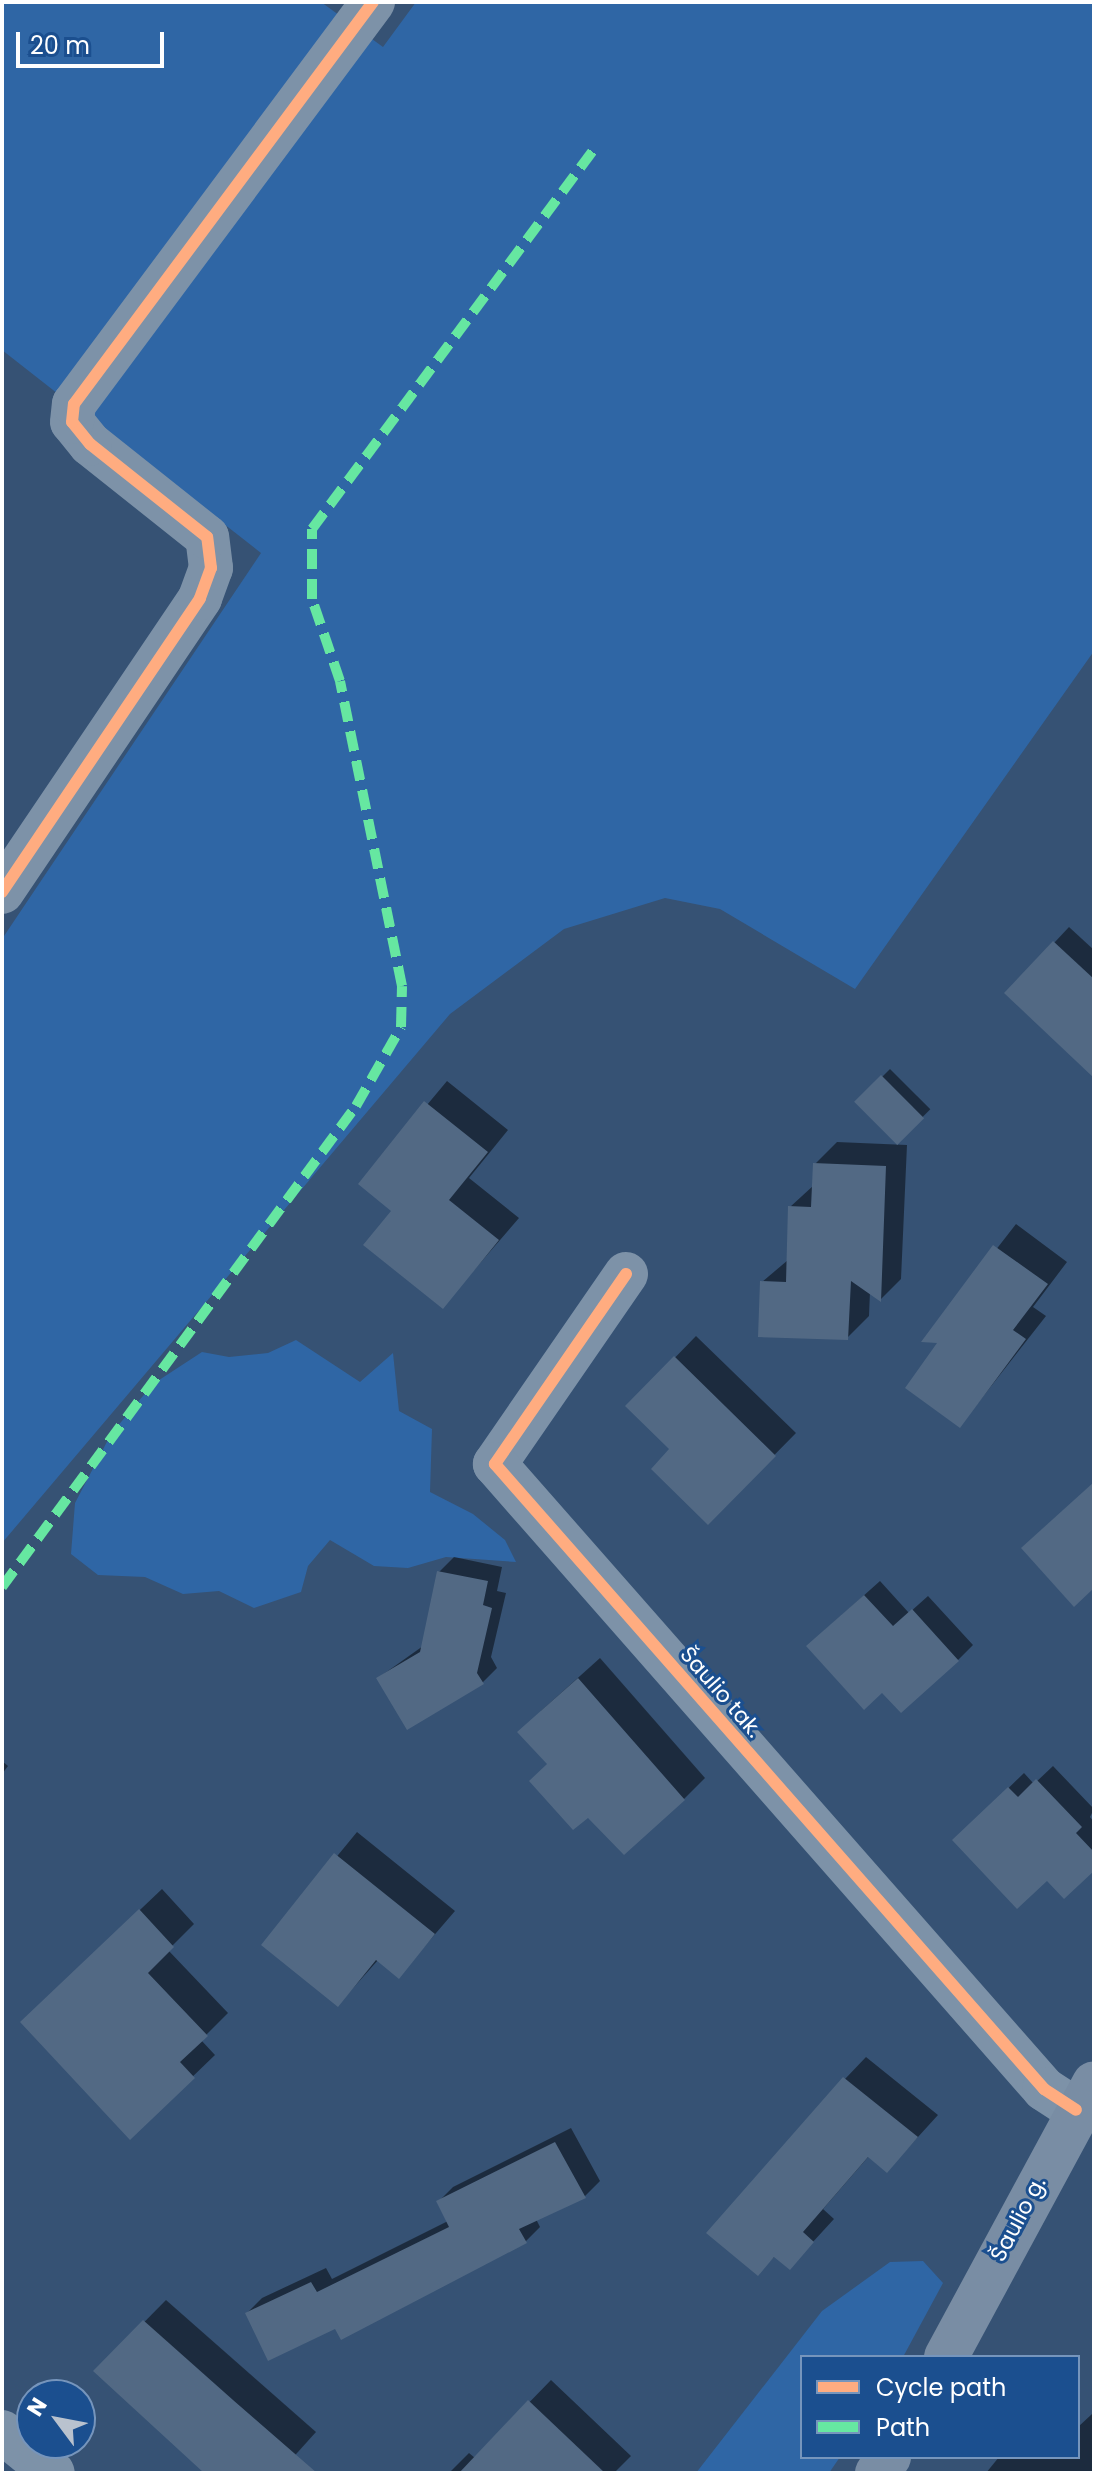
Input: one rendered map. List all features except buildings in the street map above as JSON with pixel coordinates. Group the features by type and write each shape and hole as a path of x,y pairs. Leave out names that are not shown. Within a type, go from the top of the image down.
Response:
{"street":[{"path":"2,892 200,598 211,568 207,537 90,444 72,422 74,404 373,2"},
{"name":"Šaulio tak.","path":"626,1274 495,1464 1044,2089 1085,2097"},
{"name":"Šaulio g.","path":"947,2355 1085,2097"},
{"path":"2,2432 53,2473"}],"shaded area":[{"path":"2,2 321,2 383,47 416,2 1094,2 1094,651 855,989 720,909 665,898 564,929 450,1014 2,1543 2,939 261,553 2,350"},
{"path":"296,1340 360,1382 393,1353 399,1411 432,1429 430,1492 473,1514 505,1540 516,1562 446,1557 408,1568 374,1566 330,1540 308,1566 301,1592 254,1608 219,1591 183,1594 145,1577 98,1575 71,1554 75,1503 111,1434 153,1384 202,1352 229,1357 268,1353"},
{"path":"923,2261 943,2283 904,2355 800,2355 800,2459 839,2459 829,2473 696,2473 822,2311 890,2262"}],"marked path":[{"path":"2,1587 356,1106 401,1027 402,986 340,681 312,599 312,529 593,150"}],"cycle path":[{"path":"2,892 200,598 211,568 207,537 90,444 72,422 74,404 373,2"},
{"path":"626,1274 495,1464 1044,2089 1076,2110"}]}
